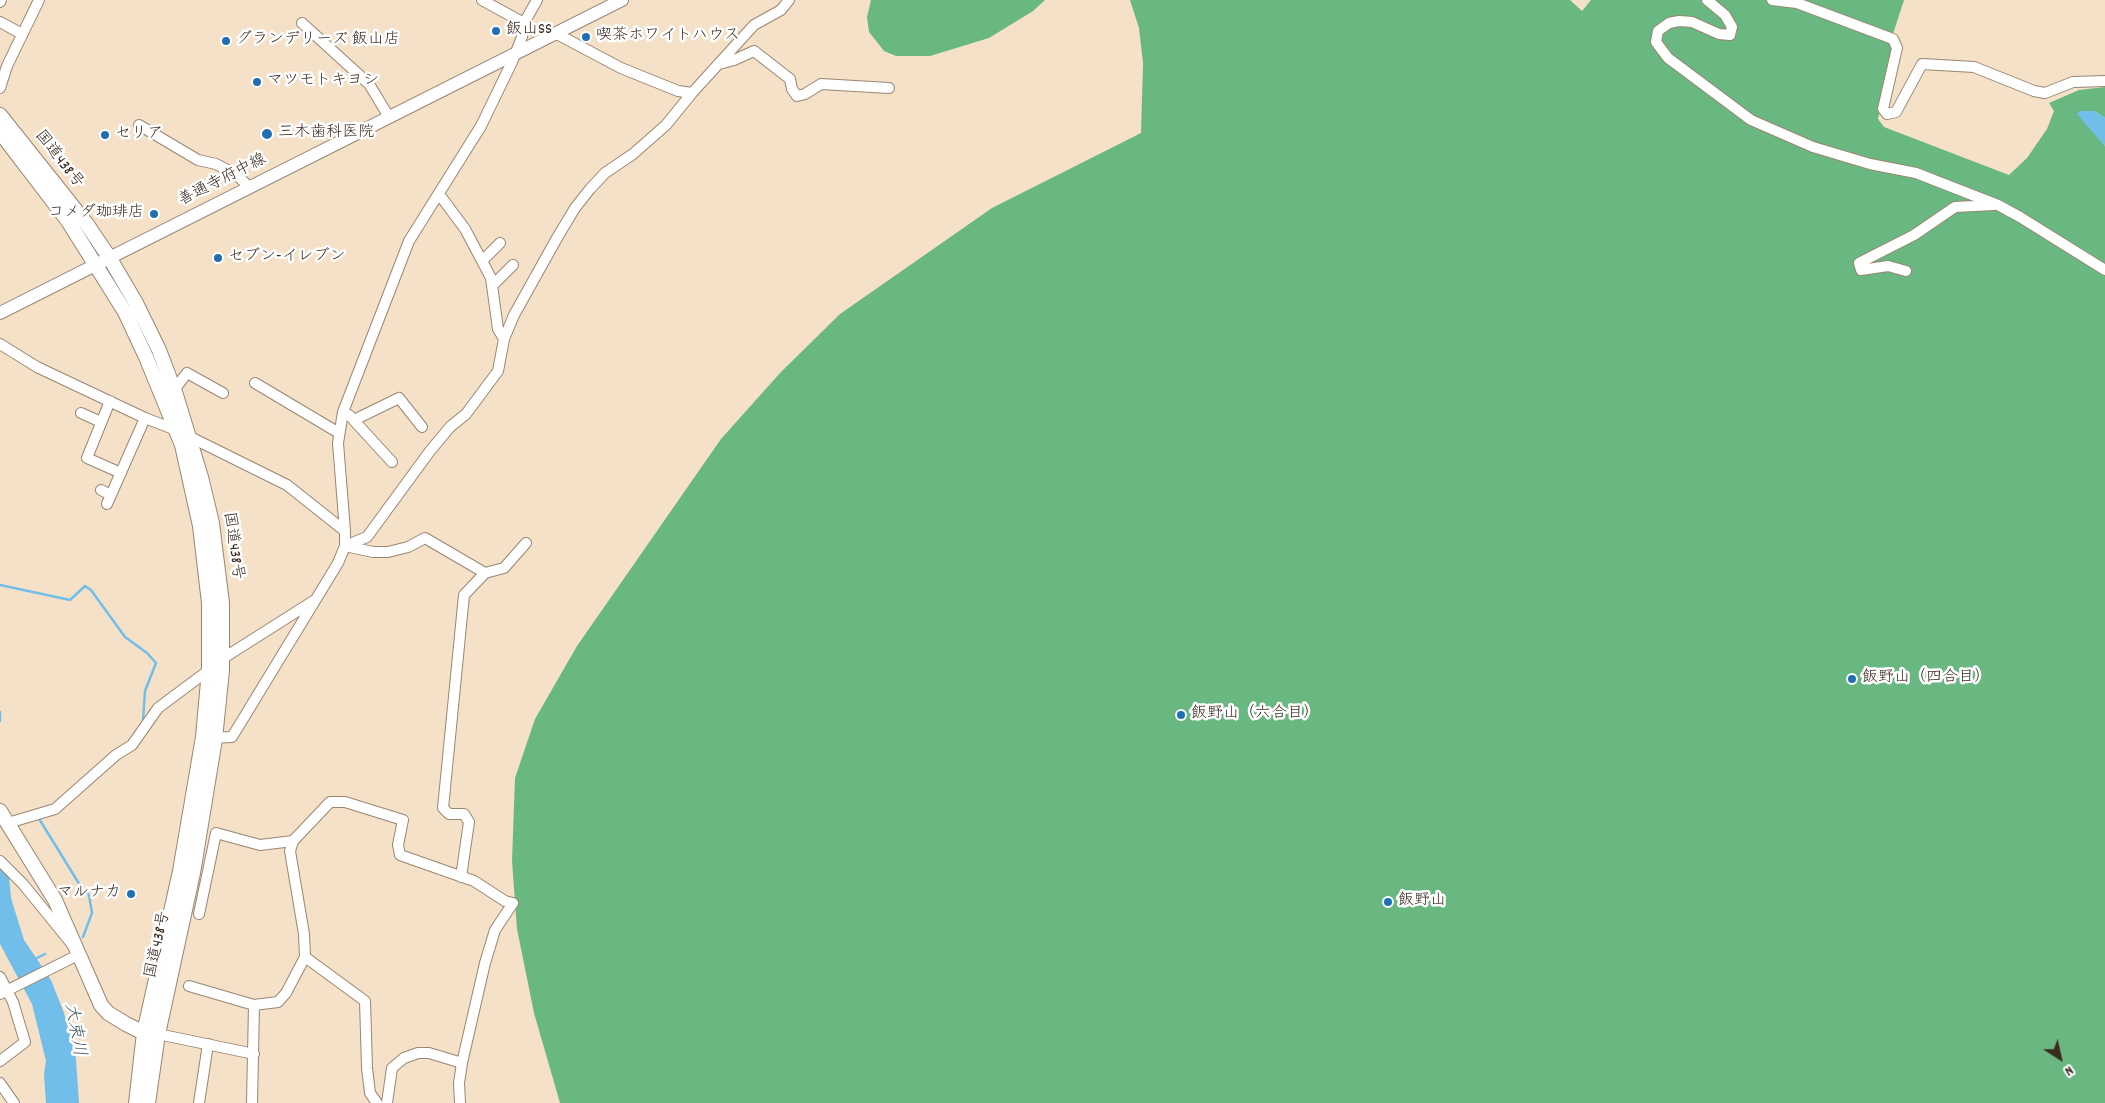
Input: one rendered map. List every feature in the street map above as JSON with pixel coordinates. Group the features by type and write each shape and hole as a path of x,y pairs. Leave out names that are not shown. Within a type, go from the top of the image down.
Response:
{"highway":[{"name":"国道438号","path":"0,115 58,186 109,257 136,303 174,390 190,437 212,523 222,603 222,659 209,738 193,873 151,1033 136,1103"},
{"name":"国道438号","path":"0,132 68,221 125,312 176,430 191,479 200,526 209,604 209,738"},
{"path":"0,811 45,882 80,954 101,1004 108,1013 151,1033"},
{"name":"国道438号","path":"148,1103 151,1033"}],"main road":[{"name":"善通寺府中線","path":"0,313 248,186 622,0"}],"street":[{"path":"0,88 22,34 39,0"},
{"path":"482,0 524,23"},
{"path":"209,738 232,737 338,563 344,546 345,531 339,469 339,432 344,409 409,241 481,126 516,52 524,23 536,0"},
{"path":"344,546 367,536 430,451 483,392 498,370 504,339 514,315 575,208 604,173 633,154 666,125 692,93 754,25 781,10 789,0"},
{"path":"1707,0 1725,15 1732,27 1730,35 1719,34 1692,22 1680,21 1669,23 1658,31 1656,42 1668,58 1744,115 1782,135 1813,147 1870,164 1916,173 1998,205 2020,216 2105,270"},
{"path":"1772,0 1796,3 1893,39 1897,48 1883,109 1886,114 1896,112 1922,64 1974,68 2034,91 2046,93 2073,82 2105,81"},
{"path":"0,22 22,34"},
{"path":"302,22 370,84 389,116"},
{"path":"555,33 621,68 678,91 692,93"},
{"path":"719,64 754,51 790,79 792,89 797,96 805,94 821,84 889,88"},
{"path":"139,125 198,160 216,164 237,175 248,186"},
{"path":"438,194 465,229 482,261 492,286 498,329 504,339"},
{"path":"1906,271 1888,266 1861,270 1859,264 1914,235 1955,207 1998,205"},
{"path":"482,261 500,243"},
{"path":"492,286 513,265"},
{"path":"0,344 37,367 145,418 176,430 287,485 345,531"},
{"path":"174,390 187,373 224,393"},
{"path":"255,383 339,432"},
{"path":"354,420 399,398 422,427"},
{"path":"110,401 87,458 121,474"},
{"path":"344,409 392,462"},
{"path":"81,413 102,422"},
{"path":"101,490 109,499 145,418"},
{"path":"344,546 372,552 388,552 408,547 425,538 485,573"},
{"path":"461,877 469,822 464,814 449,814 443,808 464,595 485,573 504,568 526,543"},
{"path":"222,659 316,599"},
{"path":"8,823 55,809 116,755 132,745 158,708 209,670"},
{"path":"189,986 254,1005 278,1002 286,993 305,957 304,934 290,852 293,841 330,802 345,802 403,820 398,845 400,855 461,877 513,903 493,937 462,1063 459,1083 460,1103"},
{"path":"199,914 193,873 216,833 260,845 293,841"},
{"path":"0,862 28,890 80,954 58,967 6,990"},
{"path":"305,957 365,1001 367,1068 370,1093 377,1103"},
{"path":"0,977 13,1002 25,1042 0,1060"},
{"path":"252,1103 254,1005"},
{"path":"151,1033 254,1054"},
{"path":"200,1103 208,1044"},
{"path":"387,1103 392,1068 404,1058 418,1053 429,1053 462,1063"},
{"path":"0,1083 14,1103"}],"green space":[{"path":"871,0 1045,0 1033,11 989,38 930,56 896,56 884,51 869,32 867,17"},
{"path":"1130,0 1570,0 1582,11 1591,0 1904,0 1891,40 1894,48 1878,119 1884,127 2009,175 2027,158 2047,129 2054,111 2049,103 2079,90 2105,87 2105,118 2094,111 2078,114 2105,146 2105,1103 560,1103 534,1013 517,929 512,861 515,778 535,719 577,646 721,439 780,373 840,314 992,208 1141,133 1143,63 1139,28"}],"water":[{"path":"2080,111 2094,111 2105,118 2105,146 2077,114"},
{"path":"0,868 9,877 11,898 24,940 51,980 64,1013 76,1059 79,1103 46,1103 44,1074 46,1061 32,1004 0,944"}],"waterway":[{"path":"0,585 70,600 85,586 91,590 125,637 147,653 156,663 145,691 143,721"},
{"path":"0,712 0,721"},
{"path":"38,817 78,882 89,895 92,913 83,937"},
{"path":"33,960 45,954"}],"place":[{"name":"飯山SS","path":"496,31"},
{"name":"喫茶ホワイトハウス","path":"586,37"},
{"name":"グランデリーズ 飯山店","path":"226,41"},
{"name":"マツモトキヨシ","path":"257,82"},
{"name":"三木歯科医院","path":"267,134"},
{"name":"セリア","path":"105,135"},
{"name":"コメダ珈琲店","path":"154,214"},
{"name":"セブン-イレブン","path":"218,258"},
{"name":"飯野山（四合目）","path":"1852,679"},
{"name":"飯野山（六合目）","path":"1181,715"},
{"name":"マルナカ","path":"131,894"},
{"name":"飯野山","path":"1388,902"}],"water label":[{"name":"大束川","path":"73,1030"}]}
